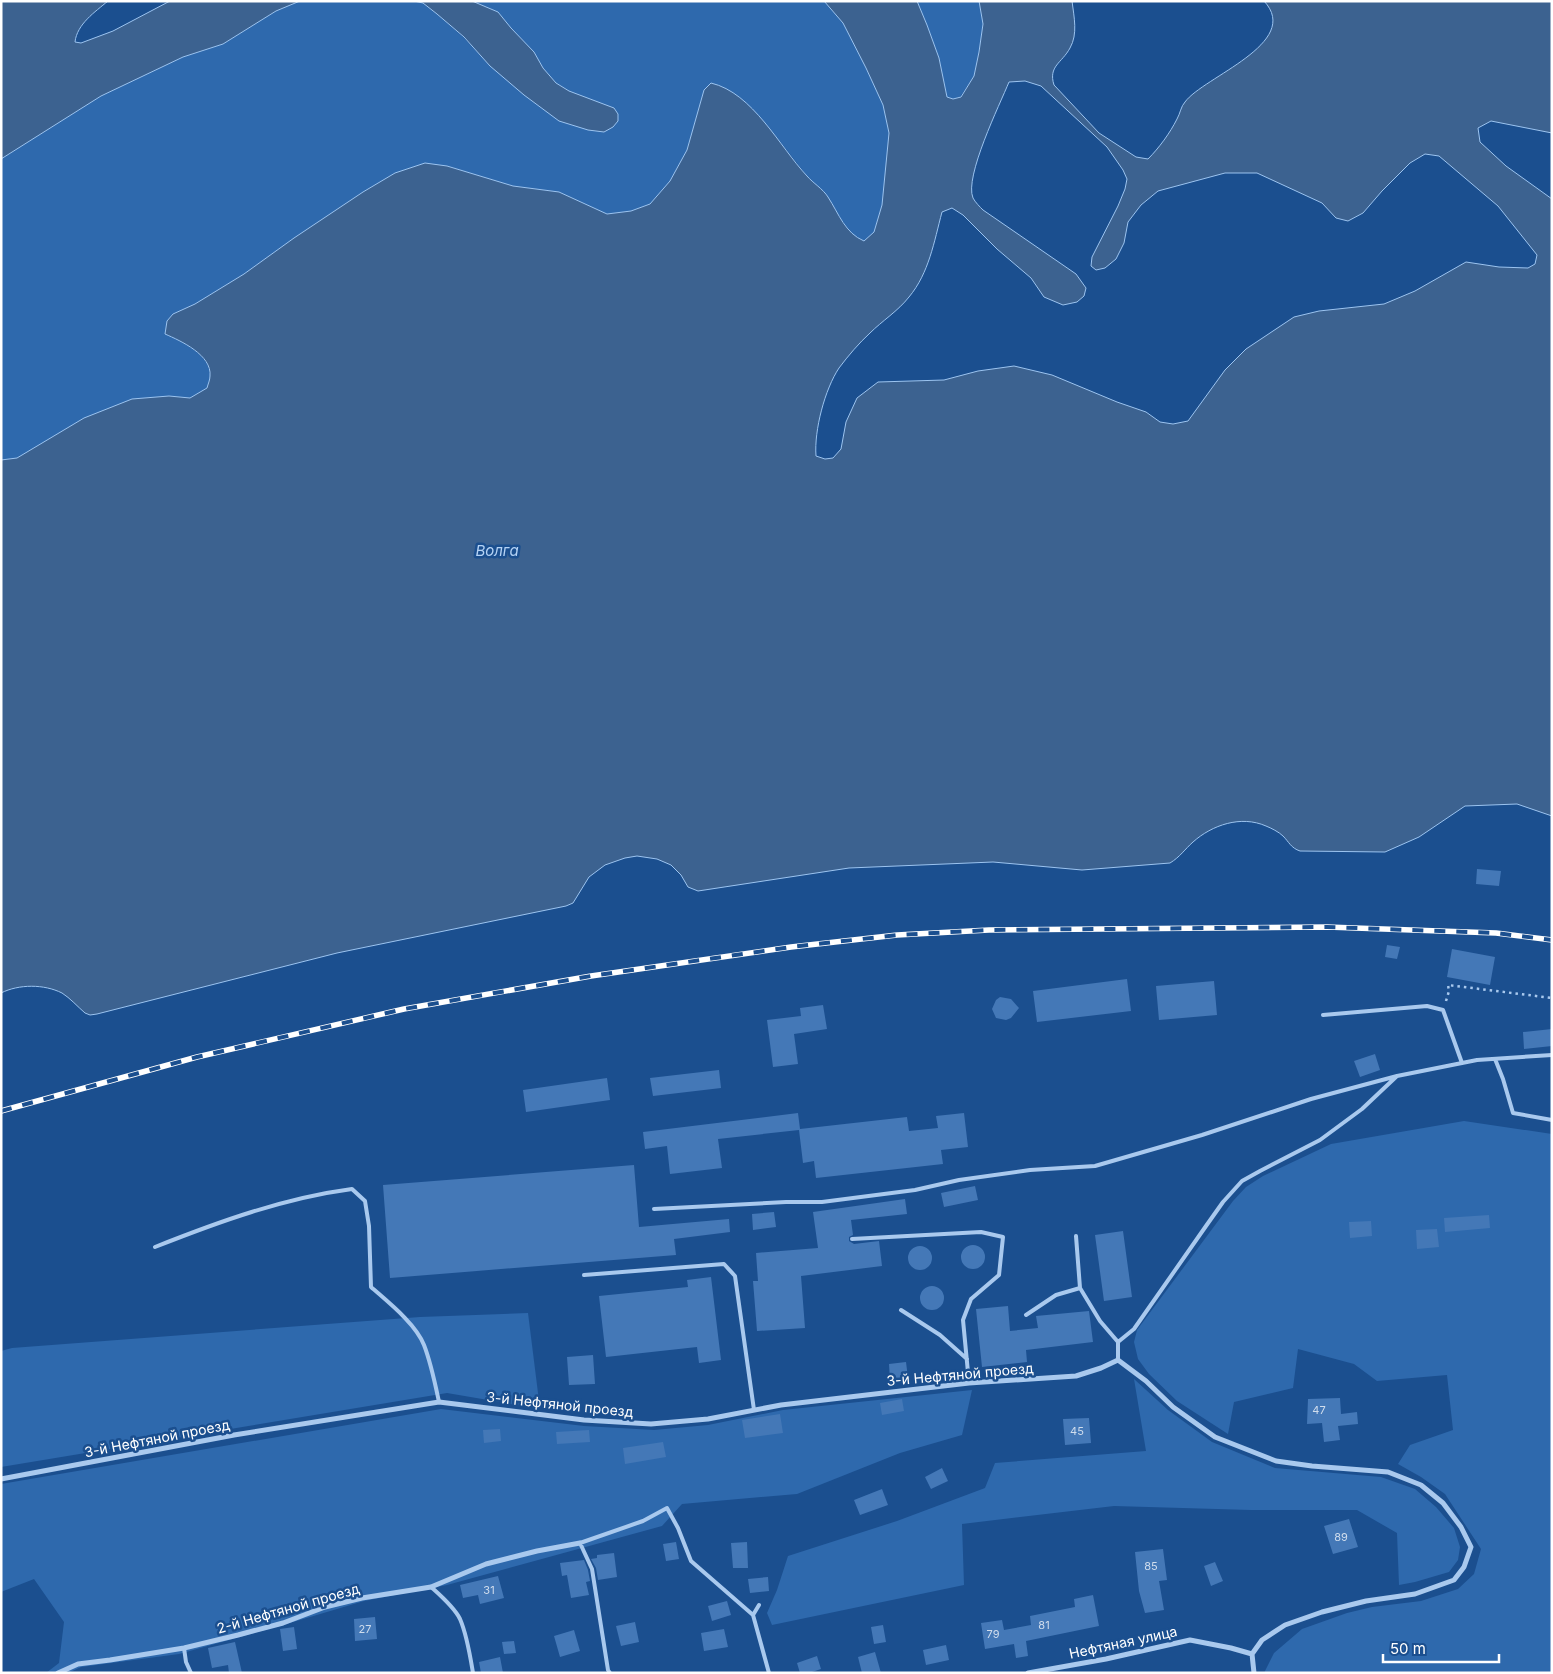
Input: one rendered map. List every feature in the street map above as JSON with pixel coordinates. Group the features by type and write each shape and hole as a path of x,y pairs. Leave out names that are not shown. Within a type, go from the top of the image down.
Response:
{"street":[{"name":"3-й Нефтяной проезд","path":"1,1479 234,1435 439,1402 584,1420 651,1424 708,1419 781,1405 969,1383 1076,1376 1118,1360"},
{"path":"1118,1360 1146,1381 1173,1406 1215,1437 1276,1461 1388,1472 1421,1485 1443,1503 1461,1527 1471,1547 1464,1567 1454,1580 1415,1594 1366,1601 1322,1612 1286,1626 1262,1640 1252,1654 1254,1673"},
{"name":"2-й Нефтяной проезд","path":"58,1673 78,1664 184,1648 238,1636 283,1623 325,1607 362,1598 431,1587 486,1564 537,1551 580,1543"},
{"name":"Нефтяная улица","path":"1028,1673 1106,1659 1190,1640 1252,1654"}],"lane":[{"path":"1322,1014 1427,1006 1443,1010 1462,1063"},
{"path":"654,1209 822,1202 914,1190 959,1180 1030,1170 1095,1166 1202,1135 1311,1099 1396,1076 1462,1063 1552,1055"},
{"path":"1495,1059 1504,1079 1513,1113 1552,1120"},
{"path":"1118,1342 1134,1329 1206,1226 1242,1181 1320,1140 1362,1109 1396,1076"},
{"path":"155,1247 210,1225 317,1194 352,1189 364,1200 369,1226 371,1287 403,1315 424,1343 439,1402"},
{"path":"852,1239 981,1232 1003,1237 999,1275 972,1299 963,1320 969,1383"},
{"path":"1076,1236 1080,1288 1100,1321 1118,1342 1118,1360"},
{"path":"584,1275 724,1264 735,1276 754,1410"},
{"path":"1026,1315 1056,1295 1080,1288"},
{"path":"901,1310 940,1335 967,1359"},
{"path":"610,1673 592,1569 580,1543 643,1521 667,1508 678,1528 691,1561 753,1615 769,1673"},
{"path":"431,1587 445,1599 460,1619 473,1673"},
{"path":"753,1615 759,1605"},
{"path":"184,1648 186,1662 191,1673"}],"path":[{"path":"1443,1010 1449,991 1448,985 1552,998"}],"shaded area":[{"path":"300,1 414,1 423,3 463,37 490,66 569,91 556,83 543,68 534,52 498,12 472,1 824,1 843,23 883,105 889,133 882,205 874,232 864,241 854,237 827,196 807,176 767,125 704,90 687,150 670,181 650,204 631,211 607,214 559,192 513,186 447,166 395,173 294,238 244,274 195,304 173,314 167,321 165,334 194,350 206,362 210,376 207,388 190,398 169,396 49,440 17,458 1,460 1,159 101,96 183,57 223,44 276,11"},
{"path":"917,1 979,1 983,24 979,52 974,76 960,97 953,99 947,97 939,58"},
{"path":"1464,1121 1552,1134 1552,1673 1264,1673 1274,1653 1302,1629 1347,1613 1372,1607 1421,1601 1458,1589 1474,1574 1481,1549 1445,1494 1398,1464 1410,1445 1453,1430 1447,1375 1377,1381 1354,1364 1298,1349 1293,1388 1234,1402 1228,1434 1177,1401 1149,1374 1138,1359 1134,1342 1137,1330 1233,1201 1246,1187 1263,1176 1331,1144"},
{"path":"528,1313 540,1409 447,1393 1,1467 1,1351 12,1348 420,1317"},
{"path":"1134,1379 1168,1410 1212,1442 1275,1468 1381,1477 1415,1489 1436,1507 1454,1528 1460,1547 1458,1560 1449,1572 1399,1585 1397,1533 1357,1510 1251,1510 1114,1506 962,1524 964,1585 772,1625 767,1613 788,1556 897,1521 985,1488 995,1463 1146,1451"},
{"path":"972,1390 962,1435 900,1453 797,1494 682,1504 662,1526 447,1585 364,1601 179,1654 81,1667 68,1673 46,1673 59,1663 64,1622 34,1579 1,1592 1,1484 441,1409 584,1426 654,1430 708,1425 783,1410"}],"water":[{"path":"1,1 108,1 87,19 79,30 75,42 81,43 113,31 170,1 300,1 276,11 223,44 183,57 101,96 1,159"},
{"path":"414,1 472,1 498,12 534,52 543,68 556,83 569,91 614,108 618,114 618,121 613,127 604,132 588,130 559,121 490,66 464,37 437,14 423,3"},
{"name":"Волга","path":"824,1 917,1 939,58 947,97 953,99 961,97 974,76 983,24 979,1 1072,1 1075,25 1074,37 1067,53 1054,69 1054,85 1099,133 1136,157 1148,159 1168,135 1185,102 1195,92 1246,58 1261,45 1271,31 1273,16 1264,1 1552,1 1552,133 1491,121 1478,128 1480,142 1506,166 1552,199 1552,816 1517,804 1465,806 1419,837 1385,852 1300,851 1292,847 1281,835 1270,828 1247,821 1227,824 1209,831 1193,842 1180,856 1170,863 1082,870 993,862 849,868 698,891 688,887 681,875 671,865 657,859 637,856 605,865 589,877 573,903 566,906 337,953 97,1014 90,1015 85,1013 62,993 47,988 32,986 16,988 1,993 1,460 17,458 84,418 132,399 169,396 190,398 207,388 210,376 209,368 201,355 165,334 167,321 173,314 195,304 244,274 294,238 395,173 425,163 447,166 513,186 559,192 607,214 631,211 650,204 670,181 687,150 704,90 711,83 726,89 752,109 807,176 826,194 847,228 857,238 864,241 874,232 882,205 889,133 883,105 843,23","holes":["1025,81 1041,86 1107,147 1127,179 1118,206 1092,257 1091,266 1096,270 1105,268 1116,259 1124,243 1128,222 1141,205 1158,191 1225,173 1257,173 1322,203 1336,218 1348,221 1363,213 1410,163 1425,154 1439,156 1498,206 1537,255 1535,264 1528,268 1499,267 1466,262 1415,291 1384,304 1319,311 1294,317 1246,349 1225,370 1188,421 1173,424 1160,422 1146,412 1052,375 1014,366 978,371 944,380 878,382 857,398 846,422 841,449 833,458 825,459 816,456 821,410 834,377 858,345 900,307 916,288 930,257 942,212 952,208 963,215 997,249 1031,278 1044,297 1063,305 1077,302 1084,296 1086,288 1076,274 983,210 973,198 972,188 978,158 1009,82"]}],"building":[{"path":"1477,869 1501,871 1499,886 1476,884"},
{"path":"1387,945 1400,947 1397,959 1385,957"},
{"path":"1452,949 1495,957 1490,985 1447,977"},
{"path":"1127,979 1131,1011 1037,1022 1033,991"},
{"path":"1214,981 1217,1015 1159,1020 1156,986"},
{"path":"1000,997 1011,999 1019,1008 1011,1018 1006,1020 996,1018 992,1009 996,1000"},
{"path":"823,1005 827,1029 794,1034 798,1064 773,1067 767,1020 801,1016 800,1008"},
{"path":"1552,1029 1552,1046 1524,1049 1523,1032"},
{"path":"1375,1054 1380,1070 1360,1077 1354,1061"},
{"path":"719,1070 721,1088 653,1096 650,1078"},
{"path":"607,1078 610,1100 526,1112 523,1090"},
{"path":"798,1113 800,1129 907,1117 909,1131 938,1128 936,1116 964,1113 968,1147 941,1150 943,1164 816,1178 814,1161 803,1163 799,1130 718,1139 722,1168 670,1174 667,1146 645,1149 643,1132"},
{"path":"634,1165 639,1227 729,1219 730,1232 674,1239 676,1255 390,1278 383,1185"},
{"path":"975,1186 978,1200 944,1207 941,1193"},
{"path":"905,1199 907,1214 851,1220 853,1235 849,1237 849,1241 854,1244 879,1241 882,1266 801,1276 805,1328 757,1331 753,1281 758,1281 756,1253 818,1248 813,1212"},
{"path":"774,1212 776,1227 753,1230 752,1214"},
{"path":"1489,1215 1490,1228 1445,1232 1444,1218"},
{"path":"1371,1221 1372,1236 1350,1238 1349,1222"},
{"path":"1437,1229 1439,1247 1417,1249 1416,1230"},
{"path":"1123,1231 1132,1297 1104,1301 1095,1235"},
{"path":"973,1245 981,1249 985,1257 981,1265 973,1269 965,1265 961,1257 965,1249"},
{"path":"920,1246 925,1247 931,1253 931,1263 925,1269 920,1270 915,1269 909,1263 908,1258 909,1253 915,1247"},
{"path":"711,1277 721,1360 699,1363 697,1347 606,1357 599,1296 688,1287 687,1280"},
{"path":"932,1286 940,1290 944,1298 940,1306 932,1310 924,1306 920,1298 924,1290"},
{"path":"1008,1306 1010,1331 1038,1328 1036,1316 1089,1311 1093,1342 1026,1350 1027,1362 982,1367 976,1309"},
{"path":"593,1355 595,1384 569,1385 567,1357"},
{"path":"906,1362 908,1378 890,1380 889,1364"},
{"path":"1340,1398 1341,1414 1357,1412 1358,1424 1338,1426 1340,1440 1324,1442 1322,1423 1307,1424 1308,1399"},
{"path":"902,1399 904,1411 882,1415 880,1403"},
{"path":"780,1414 783,1433 745,1438 742,1420"},
{"path":"1089,1418 1091,1443 1065,1445 1063,1419"},
{"path":"500,1429 501,1441 484,1443 483,1430"},
{"path":"589,1430 590,1442 557,1444 556,1432"},
{"path":"663,1442 666,1457 625,1464 623,1448"},
{"path":"942,1468 948,1481 931,1489 925,1477"},
{"path":"882,1489 888,1505 860,1515 854,1500"},
{"path":"1349,1519 1358,1547 1333,1554 1324,1526"},
{"path":"676,1542 679,1559 666,1561 663,1544"},
{"path":"747,1542 748,1568 733,1568 731,1543"},
{"path":"1163,1549 1167,1580 1159,1581 1164,1610 1145,1613 1139,1591 1135,1552"},
{"path":"614,1553 617,1577 598,1580 596,1568 591,1559 597,1558 597,1555"},
{"path":"584,1560 590,1581 586,1582 589,1595 571,1598 567,1575 562,1576 560,1563"},
{"path":"1215,1562 1223,1581 1211,1586 1204,1566"},
{"path":"498,1576 504,1598 480,1604 478,1595 463,1598 460,1585"},
{"path":"768,1577 769,1591 750,1593 748,1579"},
{"path":"1093,1595 1099,1626 1026,1641 1028,1656 1016,1658 1014,1644 985,1649 981,1623 1002,1620 1004,1630 1031,1625 1030,1616 1075,1607 1074,1599"},
{"path":"727,1601 731,1615 712,1621 708,1606"},
{"path":"375,1617 377,1639 355,1641 354,1619"},
{"path":"635,1622 639,1642 621,1646 616,1626"},
{"path":"883,1625 886,1642 874,1644 871,1627"},
{"path":"294,1627 297,1649 283,1651 280,1629"},
{"path":"724,1629 728,1647 704,1651 701,1633"},
{"path":"574,1630 580,1651 560,1657 554,1636"},
{"path":"514,1641 516,1653 504,1654 502,1642"},
{"path":"235,1642 242,1673 229,1673 228,1665 212,1668 208,1648"},
{"path":"946,1645 949,1660 926,1665 923,1650"},
{"path":"875,1652 881,1673 862,1673 858,1657"},
{"path":"817,1656 821,1669 809,1673 800,1673 797,1663"},
{"path":"500,1657 503,1673 481,1673 479,1662"}],"railway":[{"path":"1,1111 197,1057 404,1009 591,976 791,947 897,935 989,930 1327,927 1496,933 1552,940"}]}
